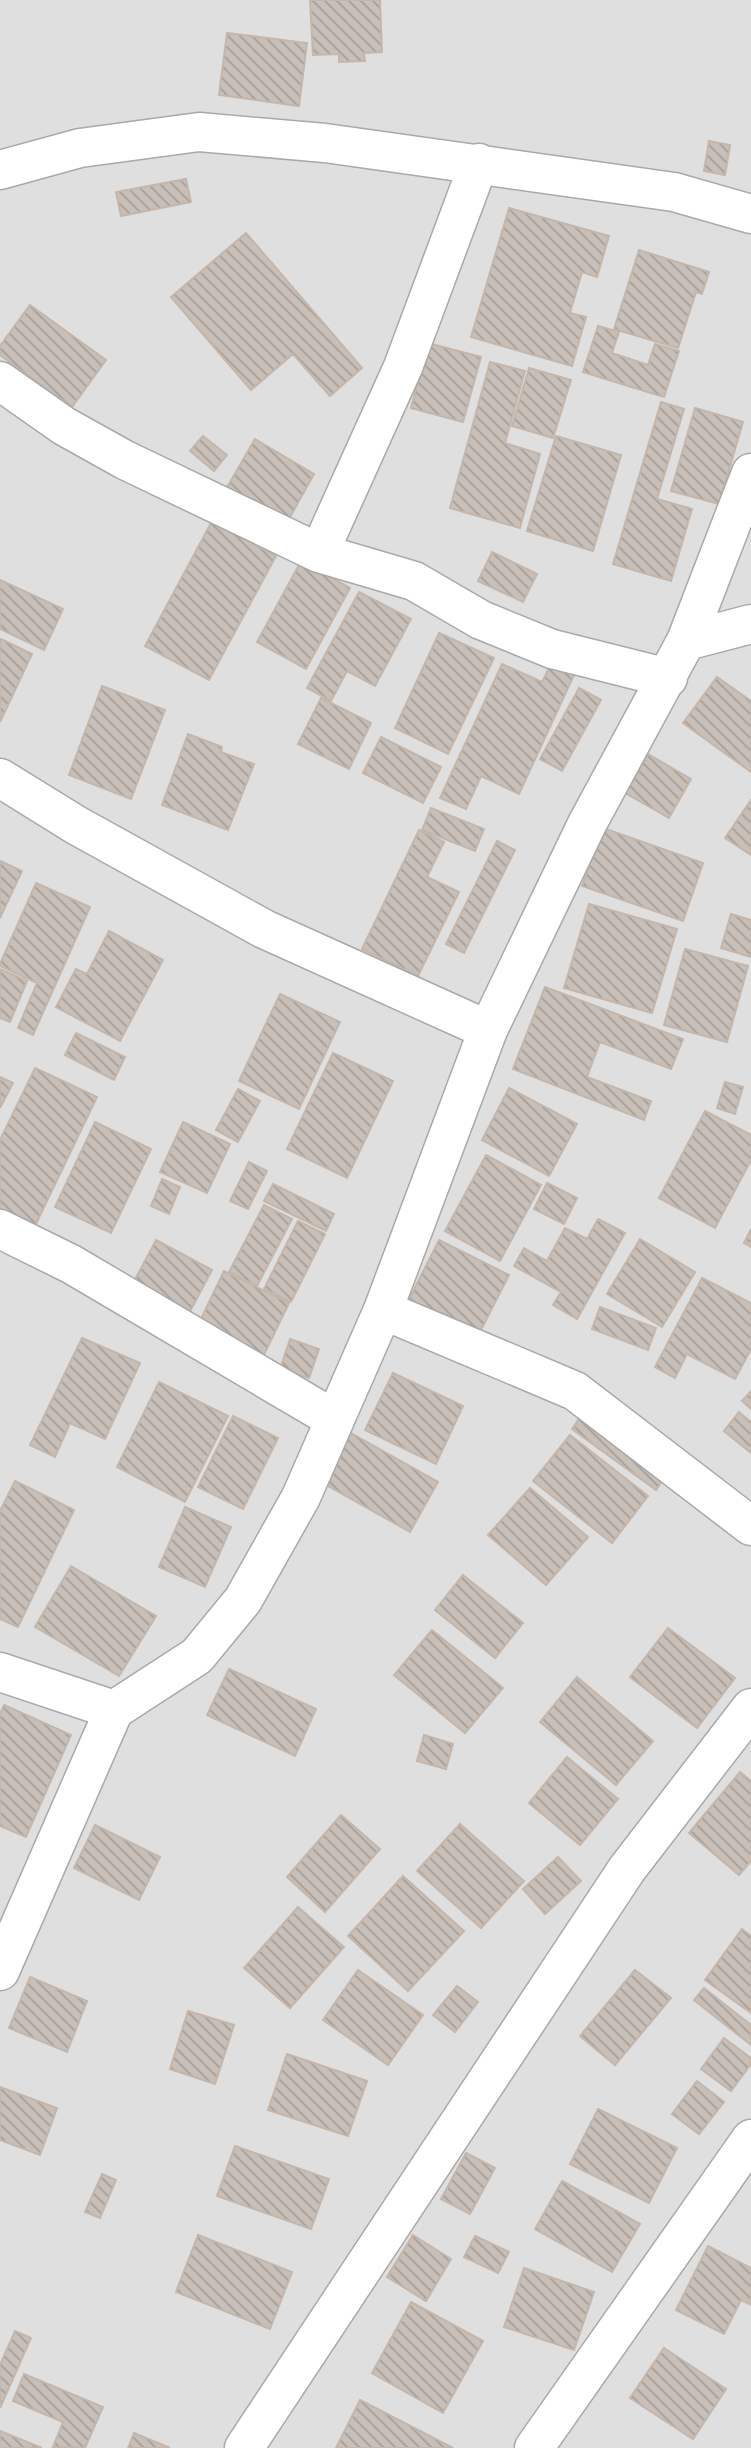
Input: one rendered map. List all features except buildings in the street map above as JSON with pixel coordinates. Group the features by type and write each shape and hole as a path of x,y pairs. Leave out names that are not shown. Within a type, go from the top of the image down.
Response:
{"street":[{"path":"0,170 80,148 199,132 325,143 479,163 674,192 751,214"},
{"path":"319,553 403,367 479,163"},
{"path":"0,381 64,426 125,460 319,553 414,581 481,620 552,649 668,678"},
{"path":"0,1971 114,1710 197,1656 243,1600 301,1497 383,1310 488,1030 587,824 686,641 751,473"},
{"path":"686,641 751,624"},
{"path":"0,778 76,825 264,929 488,1030"},
{"path":"0,1229 71,1264 334,1419"},
{"path":"383,1310 575,1391 751,1526"},
{"path":"0,1672 114,1710"},
{"path":"244,2448 419,2188 627,1869 751,1708"},
{"path":"534,2448 751,2139"}],"shaded area":[{"path":"0,0 751,0 751,2448 0,2448"}]}
